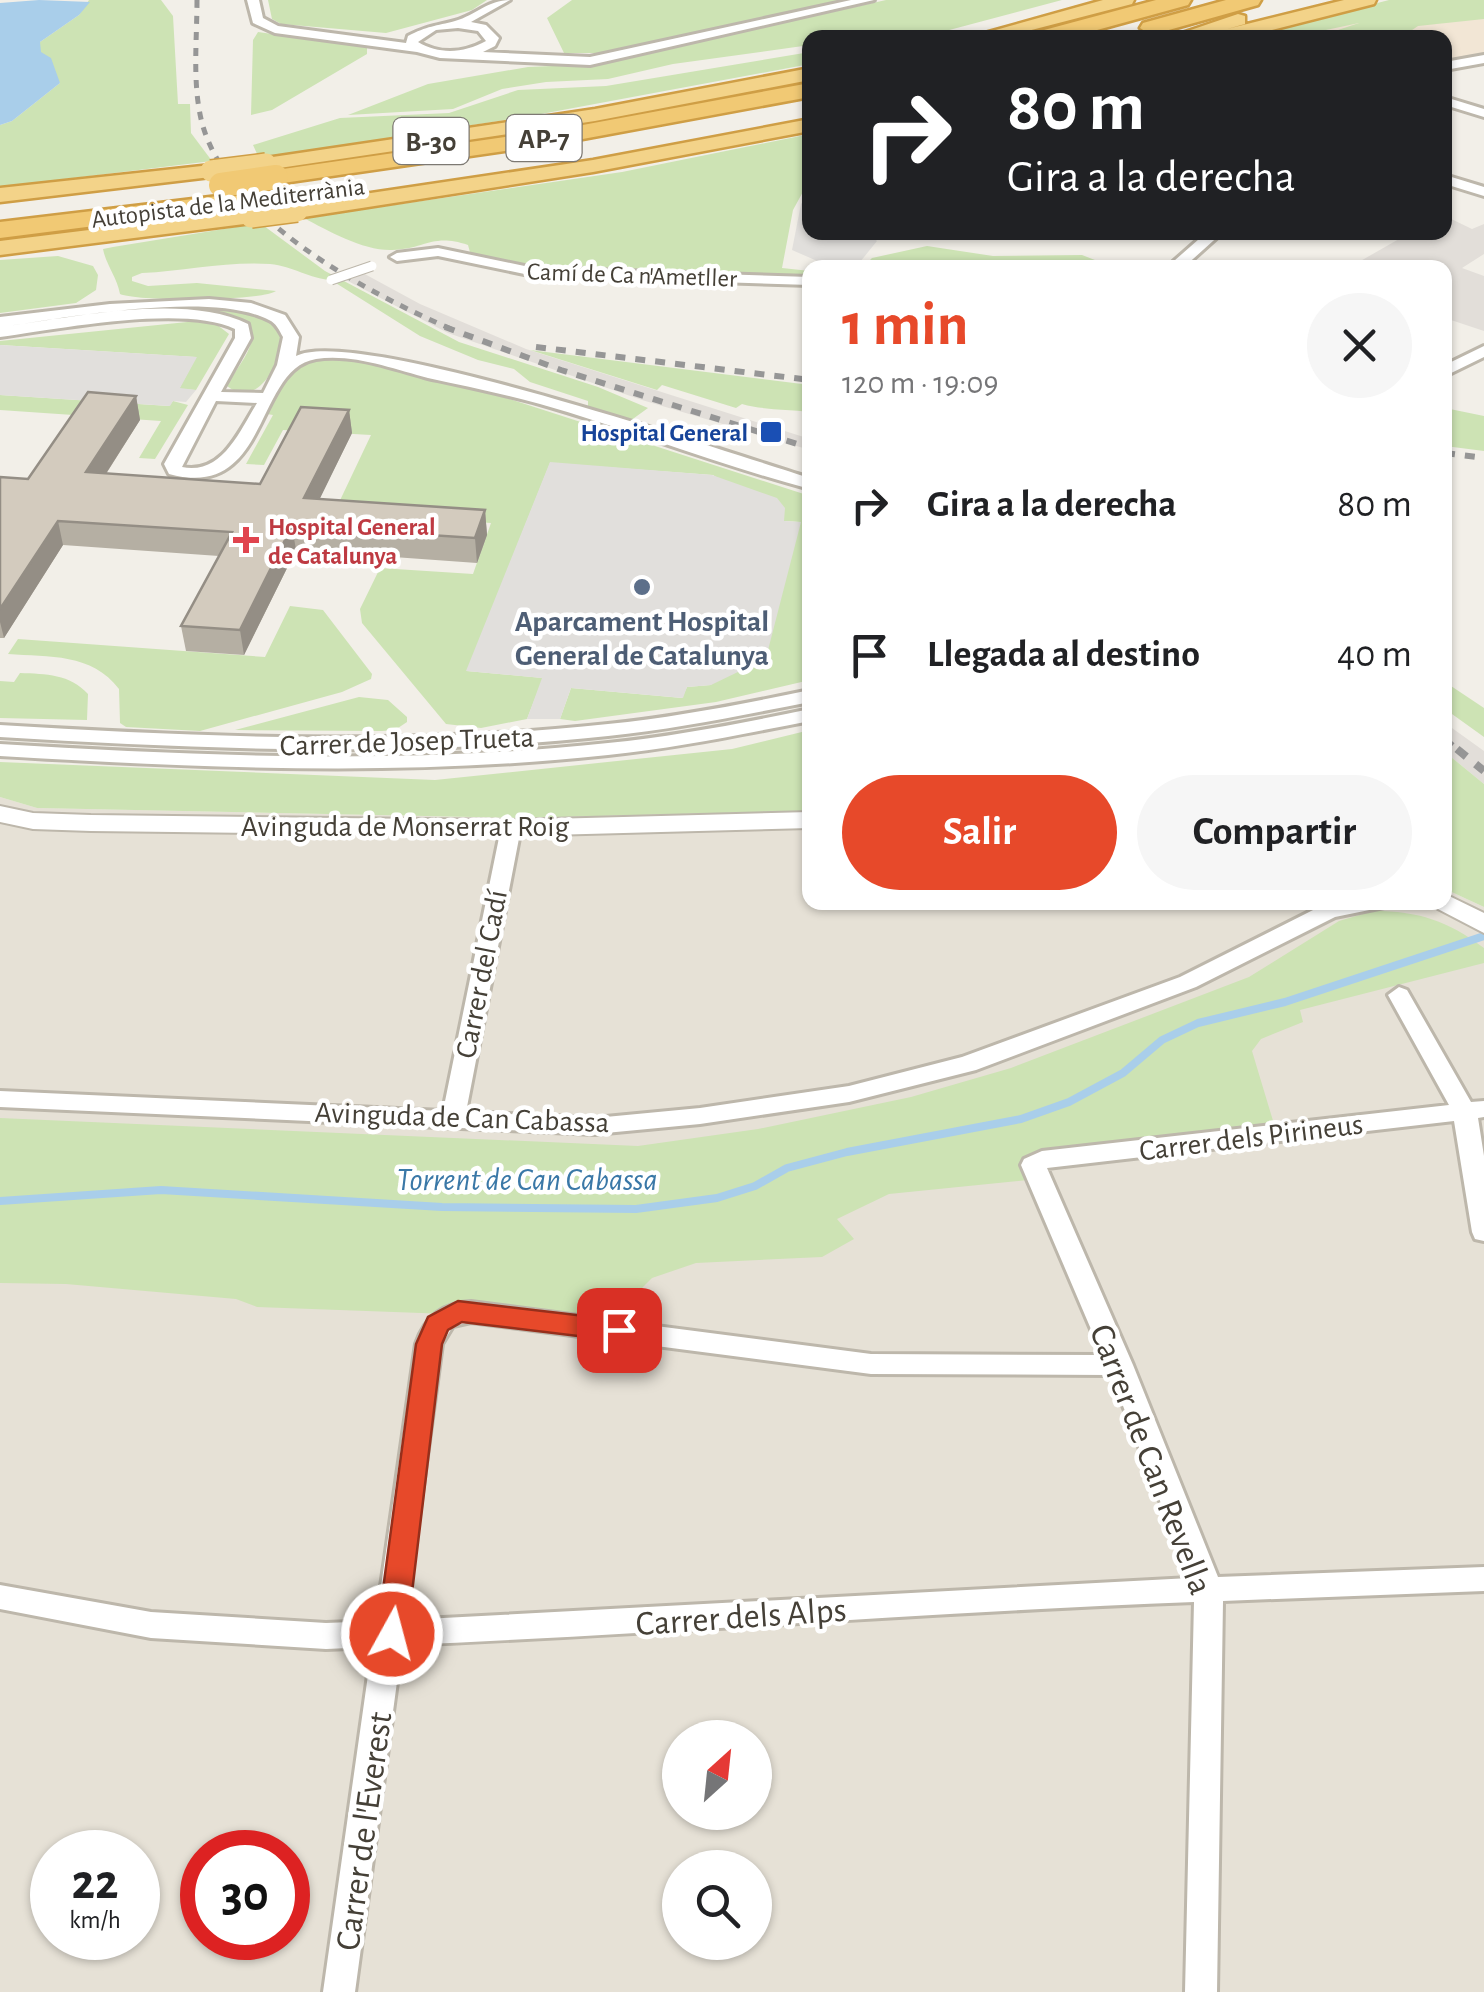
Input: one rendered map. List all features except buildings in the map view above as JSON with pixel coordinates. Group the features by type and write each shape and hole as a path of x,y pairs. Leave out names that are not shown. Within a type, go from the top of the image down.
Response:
{"highway":[{"path":"975,30 1084,0"},
{"path":"1007,30 1125,0"},
{"path":"1070,30 1180,0"},
{"path":"1146,30 1250,0"},
{"path":"1203,30 1305,0"},
{"path":"1247,30 1367,0"},
{"name":"Autopista de la Mediterrània","path":"282,187 562,136 802,80"},
{"name":"Autopista de la Mediterrània","path":"0,230 230,194 594,150 802,111"},
{"name":"B-30","path":"0,248 230,194 593,166 802,127"},
{"name":"Autopista de la Mediterrània","path":"0,209 230,194"},
{"name":"B-30","path":"0,195 230,194"}],"street":[{"path":"253,0 257,20 267,27 360,40 416,41 434,54 509,56 553,62 619,58 868,0"},
{"path":"458,24 498,4"},
{"path":"482,28 498,4"},
{"path":"416,41 432,27 458,24 482,28 493,38 491,43"},
{"path":"491,43 509,56"},
{"path":"461,54 491,43"},
{"path":"1452,65 1484,59"},
{"path":"1452,103 1484,113"},
{"path":"1452,181 1484,192"},
{"name":"Camí de Ca n'Ametller","path":"397,257 438,252 534,272 802,281"},
{"path":"332,280 372,266"},
{"path":"0,322 174,303 249,306 282,319 290,328 290,353 221,468 205,474 175,470 172,464 244,332 238,322 174,314 0,332"},
{"path":"1452,368 1484,351"},
{"path":"282,369 322,352 368,358 543,400 802,481"},
{"path":"209,396 265,398"},
{"name":"Carrer de Josep Trueta","path":"0,731 309,746 474,741 665,725 802,698"},
{"name":"Carrer de Josep Trueta","path":"0,750 304,764 474,759 672,743 802,716"},
{"name":"Avinguda de Monserrat Roig","path":"0,814 33,821 91,823 511,828 802,820"},
{"name":"Carrer del Cadí","path":"453,1120 511,828"},
{"name":"Avinguda de Can Cabassa","path":"0,1099 596,1126 700,1116 849,1094 968,1064 1188,982 1313,912"},
{"path":"1399,995 1475,1111 1484,1232"},
{"name":"Carrer dels Pirineus","path":"1038,1178 1033,1165 1042,1160 1475,1111"},
{"name":"Carrer de Can Revella","path":"1038,1178 1120,1364 1209,1589 1201,1992"},
{"name":"Carrer de l'Everest","path":"339,1992 392,1634 429,1344 432,1331 445,1317 471,1312 872,1364 1120,1364"},
{"name":"Carrer dels Alps","path":"0,1597 152,1625 326,1636 1484,1578"}],"shaded area":[{"path":"1484,0 1484,59 1452,65 1452,30 1325,30"},
{"path":"801,204 802,240 877,241 862,260 815,260 792,250"},
{"path":"1452,219 1472,229 1484,224 1484,254 1462,268 1484,276 1484,331 1452,320 1452,260 1362,260 1397,240 1452,240"},
{"path":"361,272 420,304 526,349 802,436 802,448 642,400 448,333 344,279"},
{"path":"0,345 197,357 180,388 196,390 186,402 173,401 170,406 0,395"},
{"name":"Aparcament Hospital General de Catalunya","path":"550,462 712,475 777,498 785,508 784,521 801,522 767,654 751,652 740,671 711,685 687,687 683,698 571,688 560,719 527,719 542,678 466,671"},
{"path":"1452,728 1484,751 1484,784 1452,758"},
{"path":"0,797 37,808 517,818 802,811 802,910 1452,910 1452,892 1484,907 1484,1992 0,1992"}],"green space":[{"path":"89,0 161,0 173,16 178,104 190,104 191,133 212,161 0,187 0,125 12,121 60,83 40,52 40,42 79,15"},
{"path":"268,0 487,0 472,10 386,33 281,24 272,19"},
{"path":"572,0 840,0 601,53 564,53 547,18"},
{"path":"886,0 1062,0 949,30 802,30 802,46 673,64 608,79 502,89 453,109 348,115 428,84 528,67 599,64"},
{"path":"1389,0 1484,0 1484,19 1418,26 1412,30 1338,30 1359,23 1326,30 1274,30"},
{"path":"258,32 367,48 367,54 272,110 251,115 253,40"},
{"path":"802,53 802,65 525,117 259,158 253,145 340,118 449,113 518,90 606,86"},
{"path":"802,136 802,194 793,210 782,268 802,270 802,277 507,263 471,256 468,245 446,241 381,249 346,239 304,218 622,172"},
{"path":"260,223 325,271 459,342 598,387 648,408 630,421 588,407 588,401 530,382 514,369 478,360 420,336 331,280 278,265 222,265 132,277 132,281 148,286 197,283 276,291 266,294 174,299 120,294 103,249"},
{"path":"927,246 993,256 1082,255 1095,260 870,260"},
{"path":"58,256 93,266 98,275 96,290 76,303 0,313 0,260"},
{"path":"204,305 259,315 284,336 273,370 258,388 238,392 227,386 250,346 247,321 201,310 147,310"},
{"path":"197,321 216,324 229,334 196,390 179,389 196,357 0,345 0,341"},
{"path":"530,350 802,384 802,411 742,404 736,408 662,385 657,390"},
{"path":"330,357 368,363 503,397 802,493 802,682 716,702 575,721 560,719 571,688 682,698 687,687 711,685 800,522 784,521 713,475 550,463 467,671 543,678 527,719 481,728 446,724 362,623 360,609 380,568 473,574 491,523 334,513 371,435 283,430 264,465 246,464 273,415 267,414 290,375"},
{"path":"0,395 169,406 173,401 188,405 155,459 139,458 161,421 0,410"},
{"path":"1452,409 1484,416 1484,451 1452,447"},
{"path":"290,606 323,610 372,674 371,679 342,692 200,731 126,727 120,723 119,689 96,669 69,659 8,654 18,639 265,657"},
{"path":"20,673 57,676 81,687 88,694 87,720 0,718 0,681 14,682"},
{"path":"1452,687 1484,708 1484,737 1452,714"},
{"path":"359,697 388,700 407,717 407,722 395,730 382,731 235,730"},
{"path":"802,732 802,811 517,818 37,808 0,797 0,762 435,780 732,749"},
{"path":"1452,758 1484,784 1484,907 1452,892"},
{"path":"1373,911 1405,913 1445,924 1484,948 1484,963 1300,1010 1303,1022 1261,1039 1252,1051 1277,1134 1043,1160 1037,1179 889,1194 837,1219 854,1239 822,1257 696,1263 652,1278 610,1320 257,1307 236,1299 66,1284 0,1283 0,1118 638,1146 758,1129 911,1097 1011,1068 1249,977 1339,921"}],"water":[{"path":"90,2 79,15 40,42 41,52 51,58 60,83 12,121 0,125 0,3"}],"waterway":[{"name":"Torrent de Can Cabassa","path":"0,1201 161,1190 442,1207 636,1209 717,1198 755,1186 787,1168 847,1152 1021,1119 1069,1102 1123,1073 1162,1040 1198,1023 1285,1002 1484,936"}],"railway":[{"path":"197,0 196,77 202,123 217,158 240,191 270,221 342,273 451,329"},
{"path":"445,327 561,370 802,445"},
{"path":"536,347 802,379"},
{"path":"1452,454 1484,458"},
{"path":"1452,745 1460,752"},
{"path":"1457,749 1484,771"}],"place":[{"name":"Hospital General","path":"771,432"},
{"name":"Hospital General de Catalunya","path":"246,540"},
{"name":"Aparcament Hospital General de Catalunya","path":"642,587"}],"route":[{"path":"392,1634 429,1344 437,1324 458,1312 471,1312 619,1330"}]}
